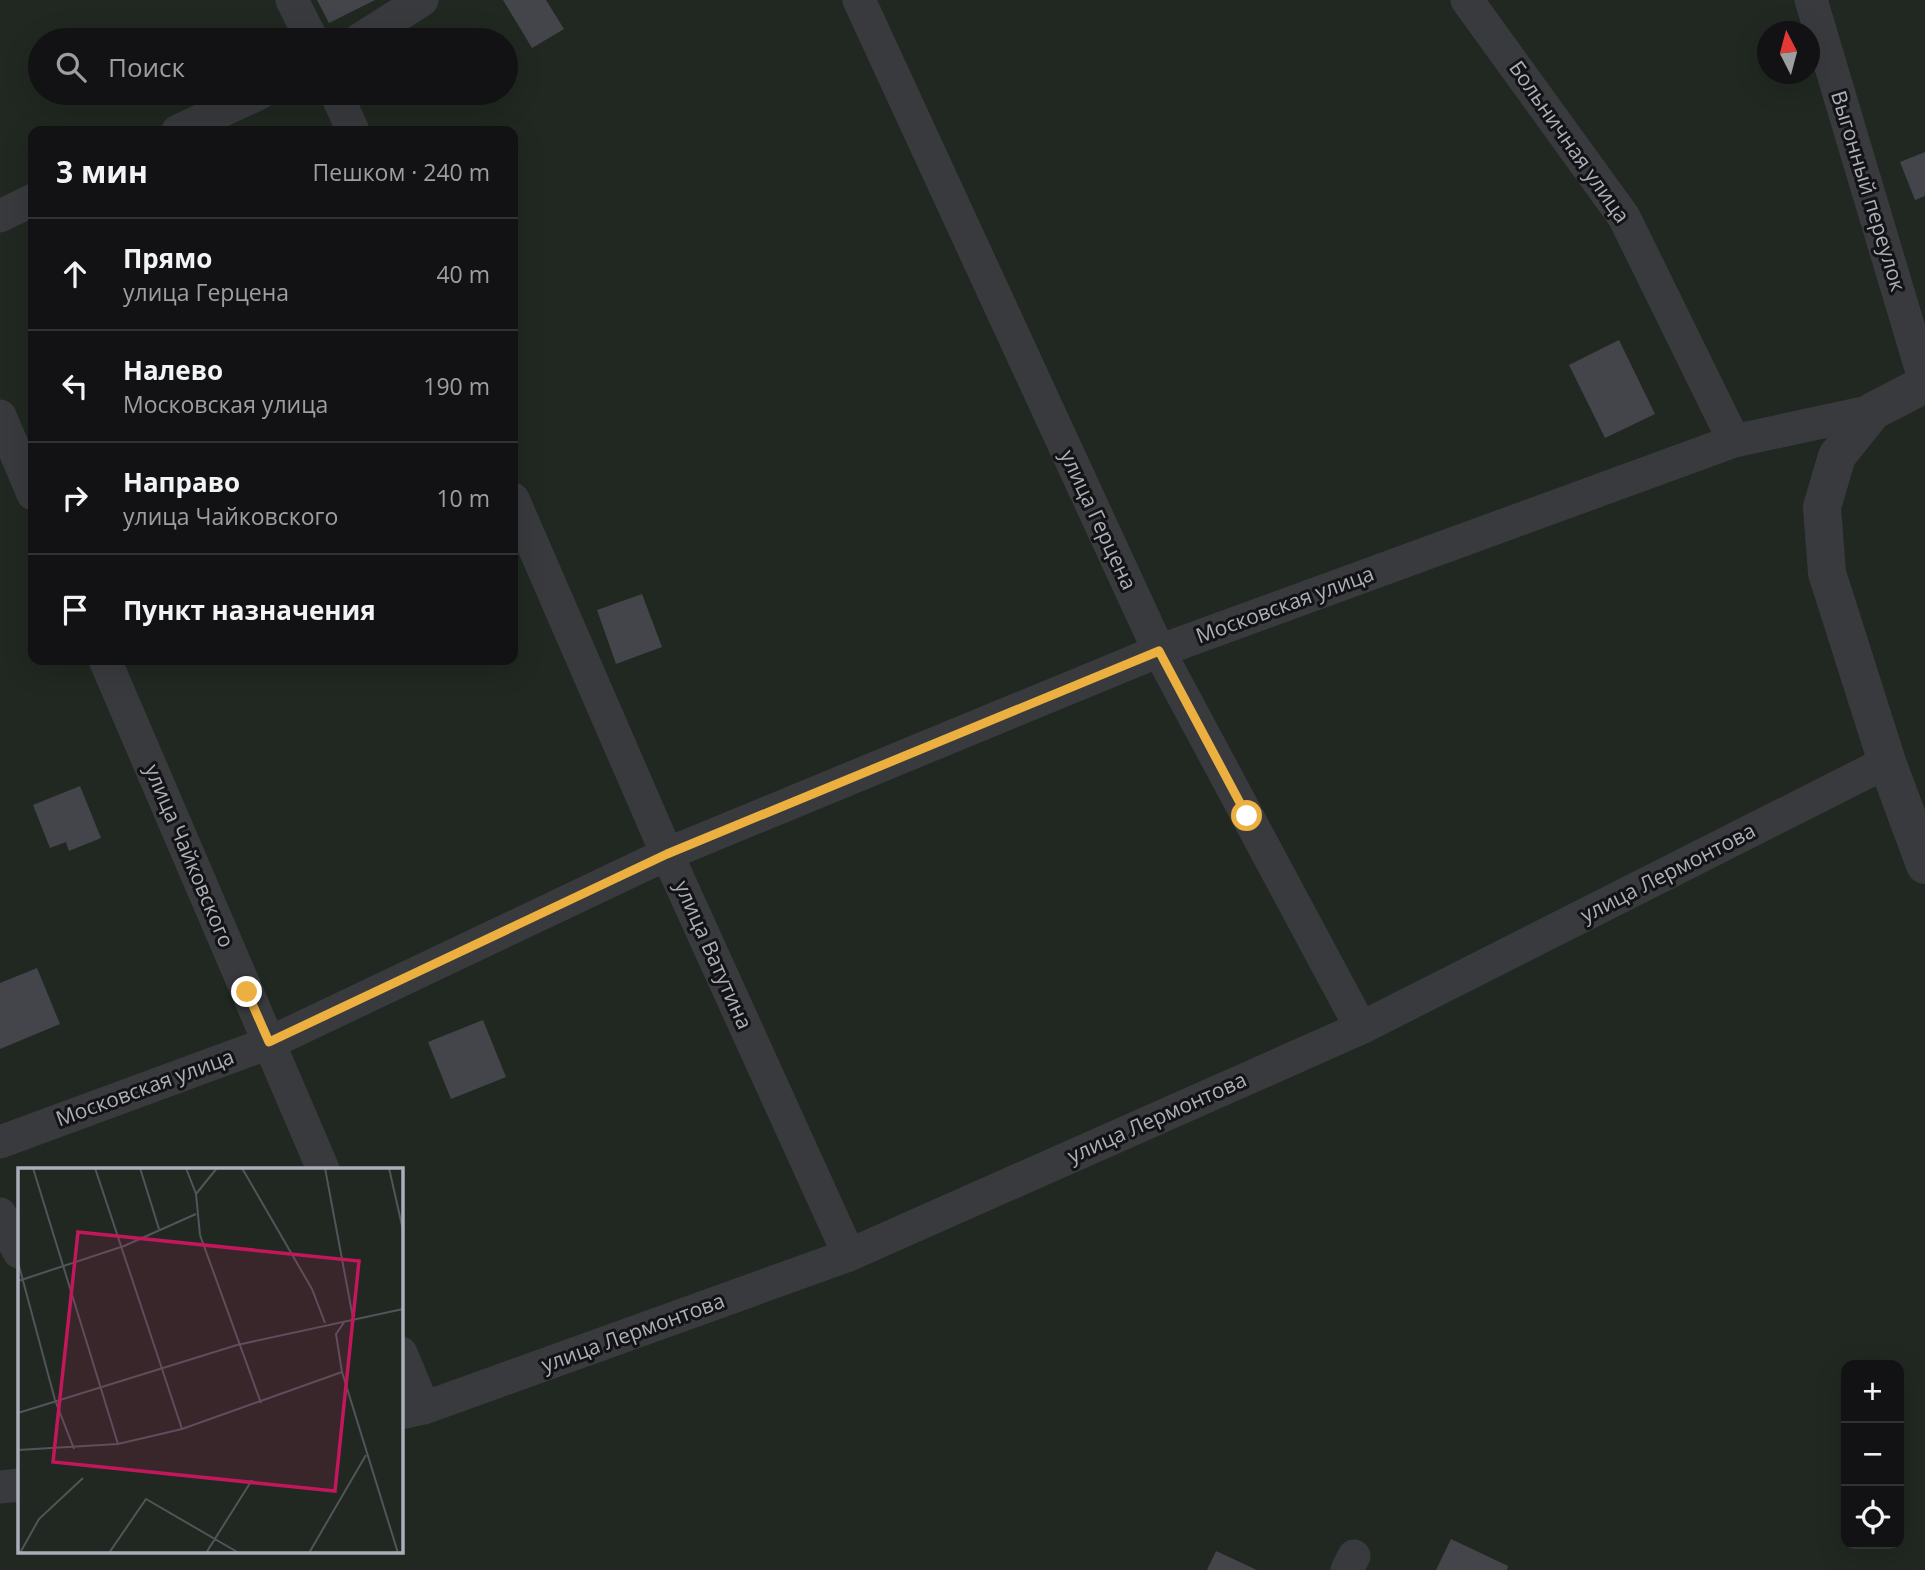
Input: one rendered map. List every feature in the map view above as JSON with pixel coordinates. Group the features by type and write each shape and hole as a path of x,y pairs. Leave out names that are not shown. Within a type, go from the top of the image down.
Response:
{"street":[{"path":"292,0 306,28"},
{"path":"378,28 422,0"},
{"name":"улица Герцена","path":"859,0 1159,651 1361,1028"},
{"name":"Больничная улица","path":"1467,0 1624,217 1734,442"},
{"name":"Выгонный переулок","path":"1811,0 1925,383"},
{"path":"189,126 234,105"},
{"path":"341,105 351,126"},
{"path":"0,216 28,202"},
{"name":"Московская улица","path":"0,1142 269,1042 667,854 1159,651 1734,442 1873,411 1925,383"},
{"path":"1873,411 1837,456 1822,507 1827,573 1887,762 1925,865"},
{"path":"0,416 28,482"},
{"name":"улица Ватутина","path":"518,511 667,854 849,1255"},
{"name":"улица Чайковского","path":"107,665 323,1168"},
{"name":"улица Лермонтова","path":"412,1410 849,1255 1361,1028 1887,762"},
{"path":"0,1214 18,1250"},
{"path":"402,1358 412,1410"},
{"path":"0,1487 18,1485"}],"shaded area":[{"path":"0,0 1925,0 1925,1570 0,1570"}],"building":[{"path":"317,0 375,0 329,23"},
{"path":"503,0 546,0 564,29 532,48"},
{"path":"1925,152 1925,196 1915,200 1900,162"},
{"path":"1619,340 1655,414 1605,438 1569,365"},
{"path":"642,594 662,647 616,664 597,610"},
{"path":"80,786 101,838 69,851 66,842 50,848 33,805"},
{"path":"37,968 60,1024 0,1049 0,983"},
{"path":"483,1020 506,1077 451,1099 428,1042"},
{"path":"1451,1539 1508,1566 1507,1570 1436,1570"},
{"path":"1216,1551 1257,1570 1207,1570"}],"route":[{"path":"247,992 269,1042 667,854 1159,651 1247,816"}]}
